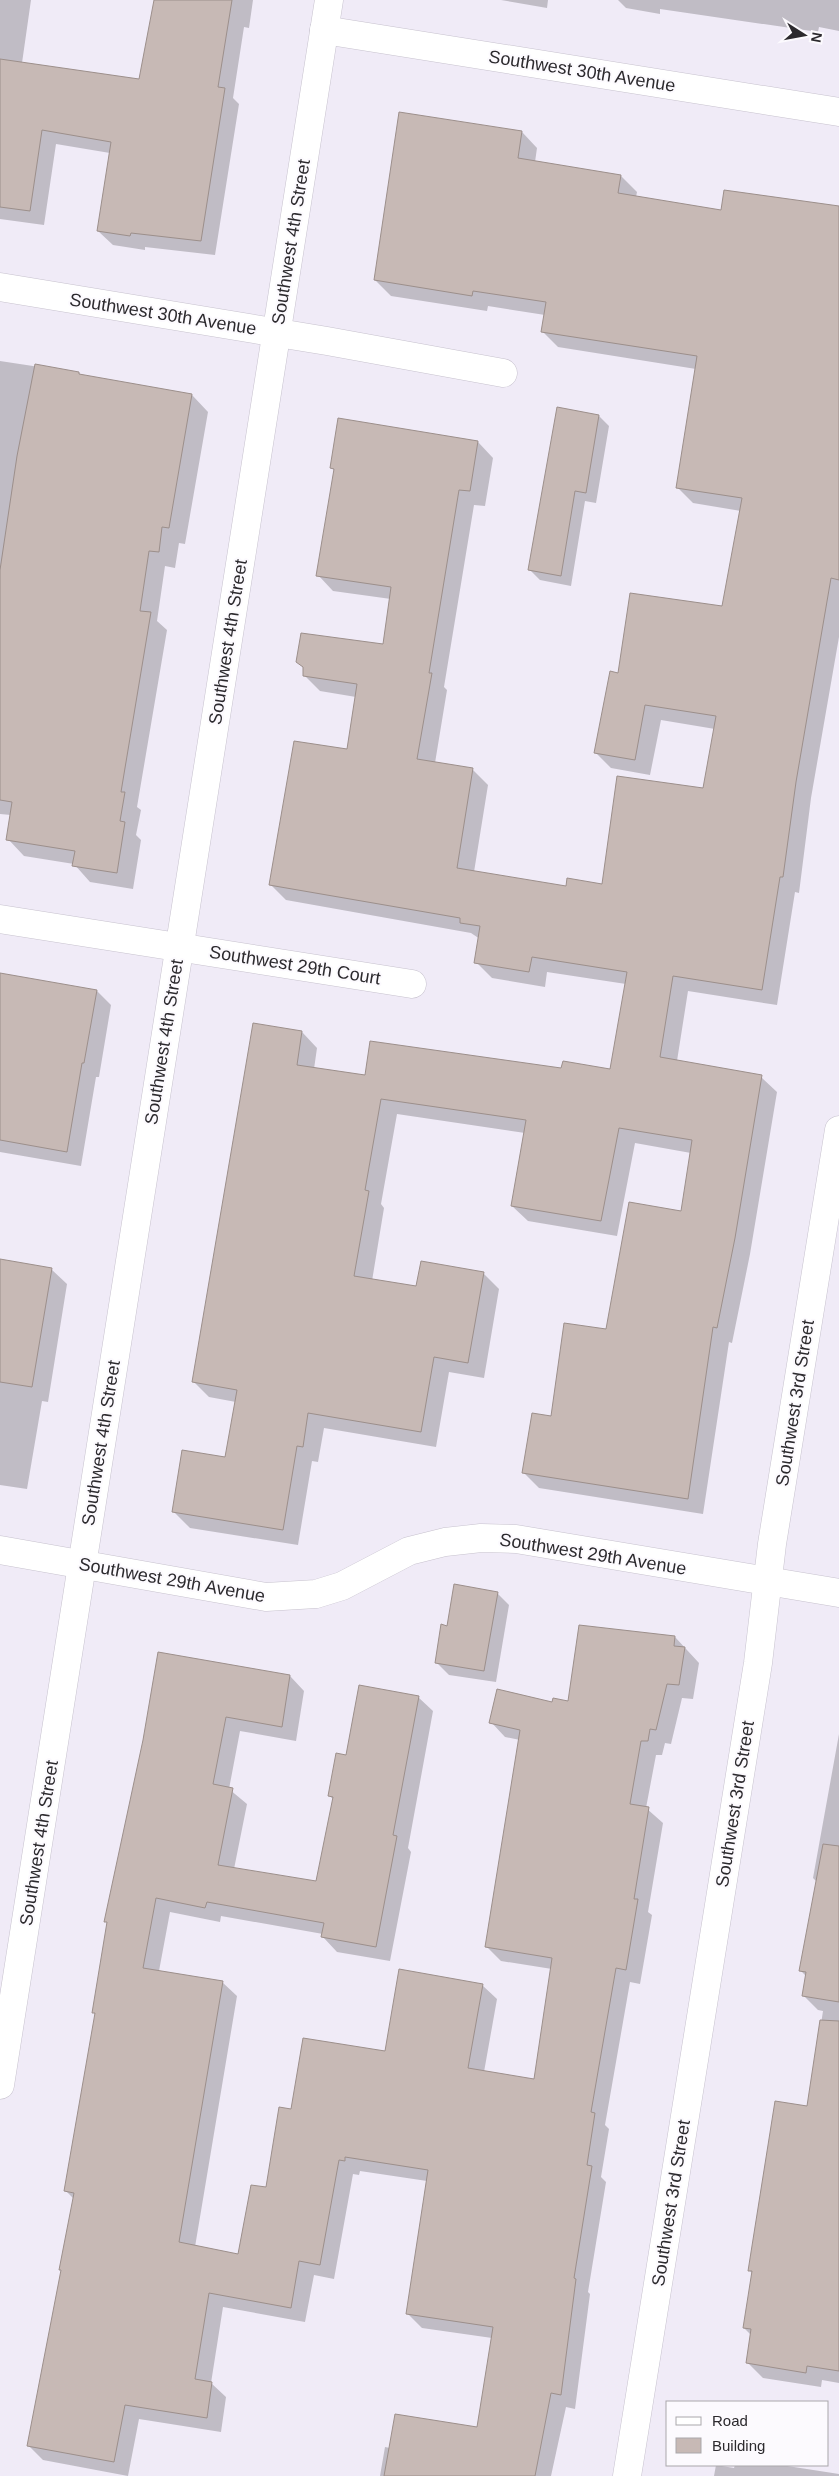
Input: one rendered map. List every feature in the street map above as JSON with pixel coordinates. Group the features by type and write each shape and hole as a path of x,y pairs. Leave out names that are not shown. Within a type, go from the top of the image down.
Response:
{"street":[{"name":"Southwest 4th Street","path":"0,2085 83,1565 178,947 278,332 329,0"},
{"name":"Southwest 30th Avenue","path":"324,30 839,112"},
{"name":"Southwest 30th Avenue","path":"0,288 278,332 503,373"},
{"name":"Southwest 29th Court","path":"0,919 412,984"},
{"name":"Southwest 3rd Street","path":"627,2476 758,1663 772,1544 839,1130"},
{"name":"Southwest 29th Avenue","path":"0,1550 266,1597 289,1597 316,1594 342,1586 409,1551 444,1542 481,1538 516,1540 839,1593"}],"building":[{"path":"154,0 232,0 218,87 225,88 201,241 131,233 130,236 97,231 111,142 42,130 30,211 0,207 0,59 139,79"},
{"path":"399,112 522,131 518,158 621,175 618,193 721,210 724,190 839,206 839,580 831,578 796,782 783,877 780,877 762,990 673,976 660,1057 762,1075 735,1238 717,1328 713,1327 688,1499 522,1473 532,1413 551,1416 564,1323 606,1329 629,1202 681,1211 692,1140 619,1128 601,1221 511,1206 526,1120 381,1099 365,1190 369,1191 354,1276 416,1286 421,1261 484,1272 468,1363 434,1357 421,1432 308,1413 303,1447 297,1446 283,1530 172,1512 182,1450 225,1457 237,1390 192,1382 253,1023 302,1031 297,1065 365,1075 370,1041 561,1068 563,1061 610,1069 627,972 532,957 529,972 474,963 480,926 460,923 460,918 269,885 294,741 347,749 357,684 303,676 303,667 296,662 301,633 383,644 391,587 316,576 334,469 330,468 338,418 478,441 470,491 459,490 429,673 432,673 417,759 473,768 457,868 566,886 567,878 602,884 617,776 703,788 716,716 645,705 635,760 594,753 610,671 618,673 630,593 722,606 742,498 676,488 697,356 541,332 546,302 473,291 472,296 374,280"},
{"path":"35,364 79,372 79,374 192,394 169,528 162,527 159,552 149,551 140,611 151,612 121,792 125,792 120,821 125,822 117,873 72,866 75,851 6,840 12,802 0,800 0,570 17,456"},
{"path":"557,407 599,415 586,493 575,491 561,576 528,570"},
{"path":"0,973 97,990 67,1152 0,1140"},
{"path":"0,1259 52,1268 32,1387 0,1382"},
{"path":"454,1584 498,1592 484,1671 435,1663 441,1624 447,1626"},
{"path":"579,1625 675,1636 674,1646 685,1647 679,1685 667,1684 656,1730 650,1729 648,1741 641,1741 630,1804 649,1807 634,1899 638,1899 626,1970 616,1968 591,2112 595,2113 587,2165 592,2166 574,2278 576,2279 561,2395 551,2393 535,2476 384,2476 395,2414 477,2427 493,2327 406,2314 428,2170 345,2157 345,2161 339,2160 320,2265 299,2261 291,2308 209,2293 195,2379 212,2382 207,2418 125,2405 114,2462 27,2446 74,2193 64,2191 95,2013 92,2013 107,1922 104,1922 143,1740 158,1652 290,1675 282,1727 226,1717 213,1784 233,1788 218,1865 316,1881 333,1797 328,1796 336,1753 346,1755 359,1685 419,1696 393,1835 397,1836 376,1947 321,1937 324,1923 207,1902 205,1908 156,1898 143,1968 223,1981 179,2242 238,2254 251,2185 266,2187 279,2107 291,2109 303,2038 385,2051 399,1969 483,1984 468,2068 534,2079 552,1958 485,1947 520,1730 489,1723 497,1689 552,1702 553,1698 568,1701"},
{"path":"823,1844 839,1846 839,2002 802,1996 806,1972 799,1971"},
{"path":"820,2020 839,2021 839,2371 807,2366 806,2373 746,2363 751,2329 743,2328 752,2271 748,2271 775,2101 807,2106"}]}
